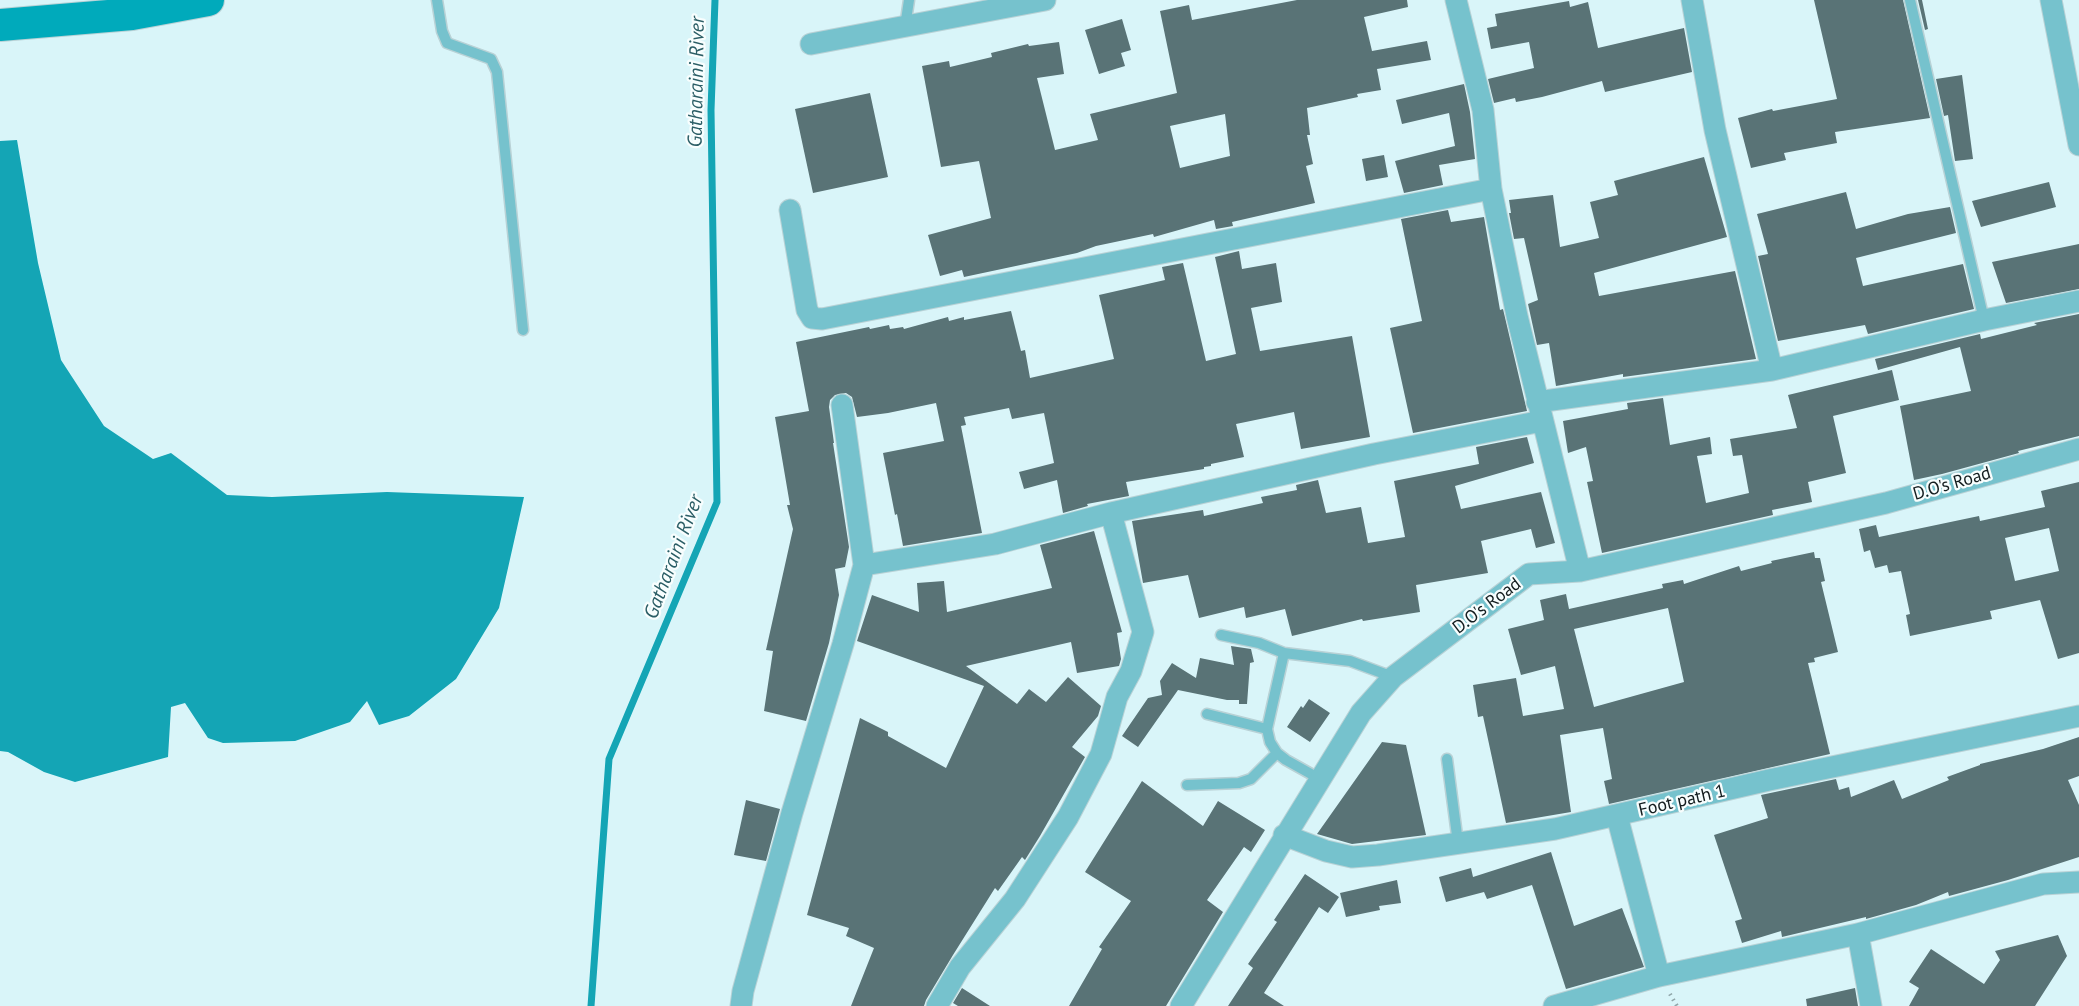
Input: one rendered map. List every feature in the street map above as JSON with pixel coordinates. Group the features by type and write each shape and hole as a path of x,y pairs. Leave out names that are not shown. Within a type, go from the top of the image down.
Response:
{"main road":[{"path":"0,25 132,14 208,0"}],"street":[{"path":"811,44 1045,0"},
{"path":"1456,0 1483,110 1491,189 1516,316 1580,570"},
{"path":"1692,0 1715,130 1772,370"},
{"path":"2052,0 2075,106 2079,145"},
{"path":"790,210 807,310 812,318 822,320 1491,189"},
{"path":"864,565 995,544 1111,513 1384,452 1540,412 1772,370 1984,320 2079,301"},
{"path":"741,1006 743,991 792,813 843,644 864,565 842,405"},
{"name":"D.O's Road","path":"1181,1006 1361,713 1393,677 1529,574 1580,570 1886,503 2079,449"},
{"path":"937,1006 960,967 1015,898 1068,817 1101,754 1117,697 1131,671 1143,632 1111,513"},
{"name":"Foot path 1","path":"1284,836 1326,851 1352,857 1555,829 1769,780 2079,716"},
{"path":"1617,816 1659,976"},
{"path":"1554,1006 1659,976 1858,934 2043,884 2079,882"},
{"path":"1858,934 1871,1006"}],"lane":[{"path":"437,0 442,31 447,44 491,59 497,72 523,330"},
{"path":"905,27 909,0"},
{"path":"1910,0 1984,320"},
{"path":"1221,634 1259,643 1284,653 1350,661 1393,677"},
{"path":"1284,653 1267,729 1270,742 1277,753 1320,778"},
{"path":"1207,714 1267,729"},
{"path":"1187,785 1239,783 1251,779 1277,753"},
{"path":"1447,759 1458,843"}],"water":[{"path":"17,140 38,263 61,360 104,426 153,459 171,453 227,495 272,497 387,492 524,497 499,608 456,679 409,716 379,725 367,701 350,722 295,741 223,743 208,738 185,703 171,707 168,757 75,782 44,772 8,752 0,751 0,141"}],"building":[{"path":"1297,0 1407,0 1408,7 1364,17 1372,51 1427,41 1431,60 1377,69 1381,90 1307,108 1310,135 1307,135 1313,164 1306,166 1315,203 1232,222 1233,226 1216,229 1214,220 1154,237 1153,234 1096,246 1077,253 964,277 962,270 940,276 928,235 991,218 979,161 941,167 922,66 949,61 950,67 992,57 991,53 1028,44 1029,46 1059,42 1064,74 1037,78 1055,150 1098,140 1090,114 1177,93 1160,11 1189,5 1192,20","holes":["1225,114 1230,156 1180,168 1170,126"]},
{"path":"1814,0 1903,0 1930,118 1835,132 1837,143 1784,153 1786,160 1751,168 1738,118 1772,109 1773,111 1837,99"},
{"path":"1918,0 1922,0 1928,29 1925,30"},
{"path":"1569,1 1570,7 1588,2 1598,48 1684,28 1692,72 1605,92 1602,81 1542,97 1516,102 1515,98 1494,103 1488,79 1534,68 1529,42 1491,49 1487,28 1497,26 1495,14"},
{"path":"1122,19 1131,50 1121,53 1125,66 1099,74 1085,30"},
{"path":"1962,75 1973,159 1955,161 1948,115 1944,116 1936,79"},
{"path":"1464,84 1470,112 1475,159 1439,165 1443,185 1404,193 1395,161 1455,146 1449,113 1402,124 1396,100"},
{"path":"870,93 888,177 813,193 795,109"},
{"path":"1384,155 1388,177 1366,181 1362,159"},
{"path":"1704,157 1727,237 1594,273 1599,296 1735,271 1756,359 1623,377 1623,374 1556,386 1549,343 1537,345 1528,304 1538,300 1524,238 1514,239 1509,200 1553,195 1560,247 1599,238 1590,202 1618,195 1614,181"},
{"path":"2049,182 2056,207 1981,227 1972,201"},
{"path":"1846,192 1856,229 1908,214 1950,207 1956,233 1856,258 1863,286 1963,264 1974,309 1868,334 1865,325 1778,341 1758,256 1768,254 1757,214"},
{"path":"1448,210 1451,222 1484,217 1500,310 1503,309 1527,411 1413,433 1390,328 1422,321 1401,219"},
{"path":"2079,244 2079,289 2006,303 1992,262"},
{"path":"1239,251 1242,269 1276,263 1282,302 1251,308 1260,351 1352,336 1370,437 1301,449 1294,412 1236,424 1244,457 1211,464 1204,469 1126,482 1129,496 1087,504 1088,506 1063,513 1057,480 1024,489 1019,472 1054,463 1044,413 1012,419 1009,408 964,417 966,425 961,426 982,533 903,546 883,453 944,441 936,403 857,417 852,397 846,393 835,395 830,400 829,407 849,547 845,567 835,569 839,595 829,643 806,721 764,711 773,651 766,650 793,529 787,505 790,505 775,417 809,411 796,342 869,327 870,329 889,325 890,329 903,327 904,329 948,317 949,321 964,317 964,320 1011,311 1021,351 1025,350 1030,378 1114,359 1099,295 1165,280 1162,267 1183,263 1206,361 1236,354 1215,257"},
{"path":"2079,314 2079,436 1914,480 1900,406 1971,391 1960,347 1878,370 1875,359 1980,334 1981,339 2037,325 2034,323"},
{"path":"1892,370 1899,400 1833,416 1846,473 1808,482 1812,502 1772,510 1773,515 1602,553 1587,482 1593,481 1586,447 1568,453 1563,421 1628,409 1627,403 1663,398 1670,445 1710,437 1712,454 1697,456 1706,503 1749,493 1742,455 1733,456 1730,439 1797,428 1788,395"},
{"path":"1527,437 1534,463 1455,486 1461,509 1541,492 1555,543 1536,548 1531,529 1481,541 1488,573 1416,585 1420,612 1363,621 1362,619 1292,636 1285,609 1246,618 1244,607 1199,618 1188,575 1143,583 1132,521 1203,510 1204,516 1263,503 1261,497 1297,490 1296,485 1318,480 1326,513 1361,507 1368,543 1405,537 1394,481 1479,464 1476,447"},
{"path":"2079,482 2079,653 2058,659 2040,600 1990,611 1992,619 1910,636 1906,615 1910,614 1901,571 1889,573 1887,565 1875,568 1870,550 1864,552 1859,529 1876,525 1879,537 1979,516 1980,521 2045,507 2041,491","holes":["2049,528 2059,571 2015,581 2005,538"]},
{"path":"1094,531 1122,632 1117,633 1121,659 1119,666 1077,673 1071,642 966,666 1017,704 1029,689 1046,702 1068,677 1101,706 1098,716 1072,747 1085,757 1025,860 1022,857 998,891 995,888 924,1006 851,1006 874,948 846,936 849,928 807,915 860,718 888,732 888,736 946,768 984,686 857,641 872,595 919,612 917,583 944,581 947,612 1052,588 1040,545"},
{"path":"1814,552 1815,558 1820,558 1825,581 1821,582 1838,652 1814,658 1815,662 1808,663 1830,754 1609,804 1604,781 1612,779 1603,728 1560,735 1571,812 1506,823 1483,716 1478,717 1473,685 1516,678 1523,716 1564,709 1555,666 1521,675 1508,629 1544,620 1540,600 1566,594 1569,609 1663,588 1662,584 1683,580 1684,584 1739,566 1741,571 1772,563 1771,561","holes":["1668,608 1684,682 1594,707 1574,629"]},
{"path":"1231,646 1251,649 1254,662 1250,663 1247,704 1239,704 1239,700 1227,700 1178,690 1138,747 1122,736 1148,698 1162,695 1160,681 1172,663 1196,678 1200,658 1234,665"},
{"path":"1309,699 1330,713 1310,742 1287,727 1301,706 1303,708"},
{"path":"2079,737 2079,776 2068,780 2079,805 2079,857 1949,896 1948,892 1916,905 1866,919 1866,917 1782,937 1781,931 1742,943 1735,921 1742,919 1714,835 1768,818 1761,795 1836,779 1839,790 1849,787 1851,797 1894,780 1902,799 1949,780 1947,777 1980,764 2043,749"},
{"path":"1382,742 1406,745 1426,835 1352,844 1317,834"},
{"path":"1142,781 1203,826 1218,801 1265,830 1251,852 1244,847 1207,900 1223,912 1166,1006 1069,1006 1102,949 1099,947 1131,901 1085,872"},
{"path":"746,800 780,809 766,861 734,855"},
{"path":"1551,852 1574,926 1622,908 1644,967 1566,989 1532,885 1487,899 1484,892 1446,902 1439,877 1471,868 1473,877"},
{"path":"1305,874 1339,897 1328,913 1319,907 1264,993 1284,1006 1228,1006 1253,968 1248,964 1277,922 1274,920"},
{"path":"1397,880 1401,903 1379,906 1380,910 1346,917 1340,893"},
{"path":"2058,935 2067,956 2035,1006 1909,1006 1919,988 1909,982 1931,949 1984,984 2000,960 1995,951"},
{"path":"962,988 990,1006 958,1006 953,1003"},
{"path":"1855,988 1858,1006 1807,1006 1806,999"}],"waterway":[{"name":"Gatharaini River","path":"591,1006 609,759 717,502 711,110 715,0"}]}
